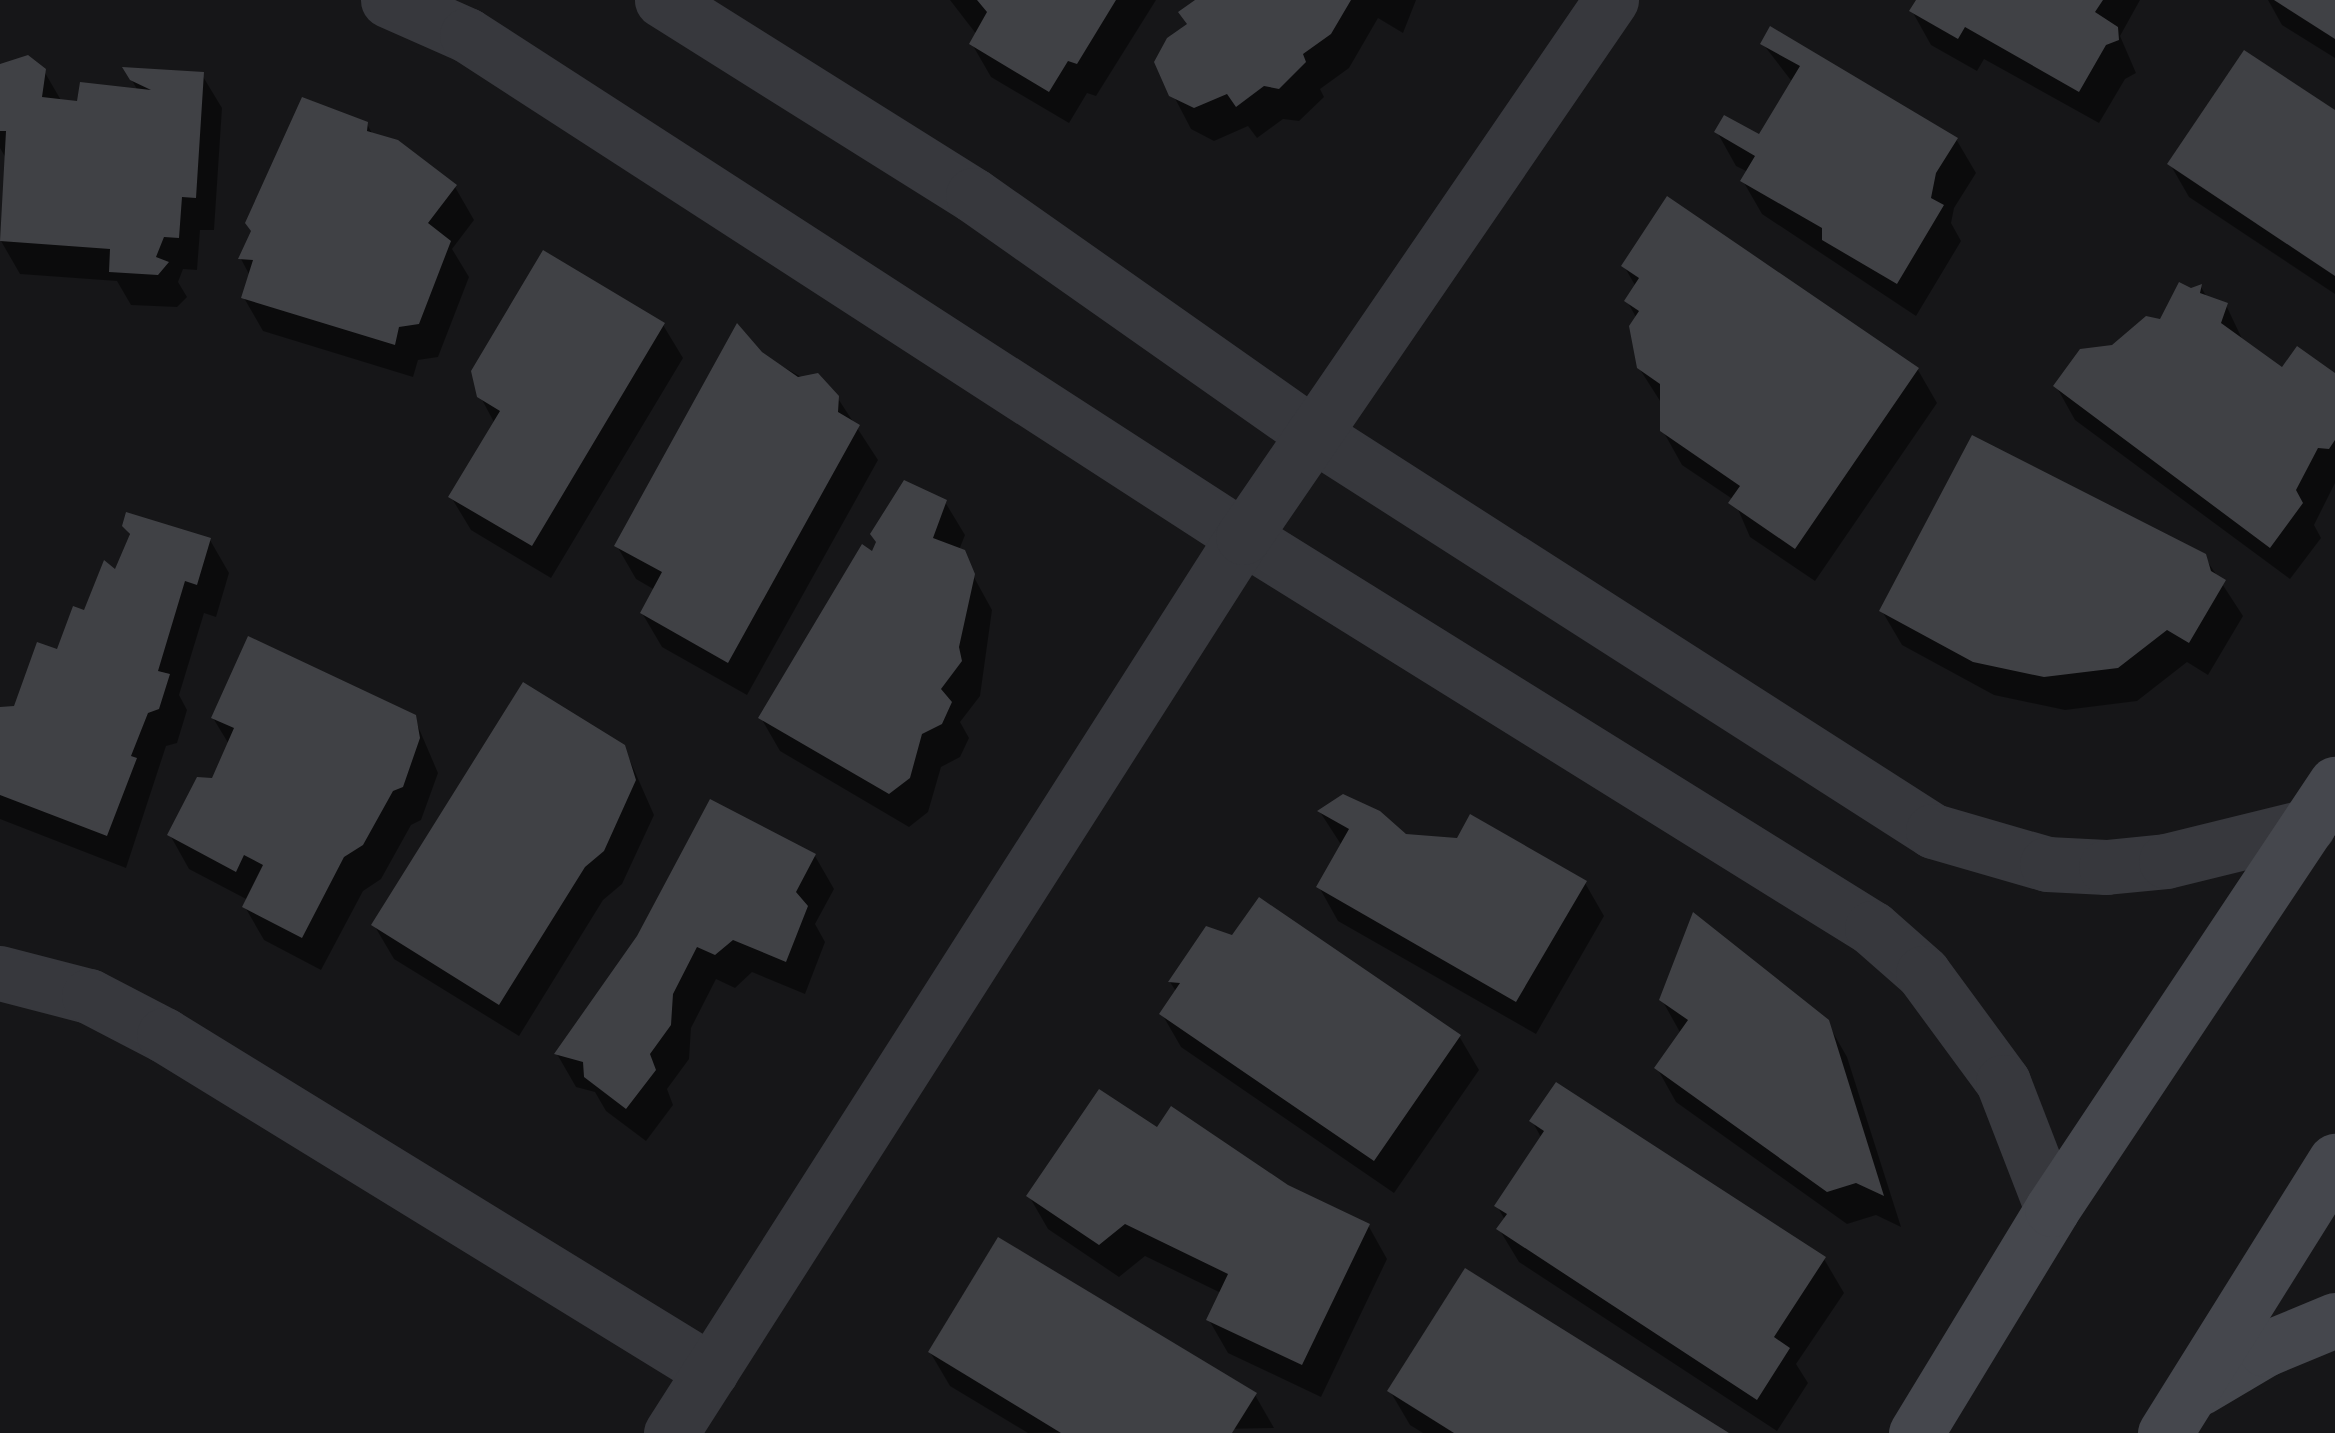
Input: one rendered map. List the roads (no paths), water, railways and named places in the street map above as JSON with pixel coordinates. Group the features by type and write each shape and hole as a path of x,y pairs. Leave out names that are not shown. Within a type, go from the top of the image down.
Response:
{"street":[{"path":"388,0 466,35 1243,537 1872,928 1934,986 2003,1082 2052,1209"},
{"path":"662,0 973,195 1314,434 1933,831 2047,864 2106,867 2166,861 2321,805"},
{"path":"672,1433 1243,537 1611,0"},
{"path":"1916,1433 2052,1209 2321,805"},
{"path":"0,974 89,996 164,1035 711,1371"},
{"path":"2178,1412 2335,1161"},
{"path":"2178,1412 2265,1349 2335,1320"}]}
